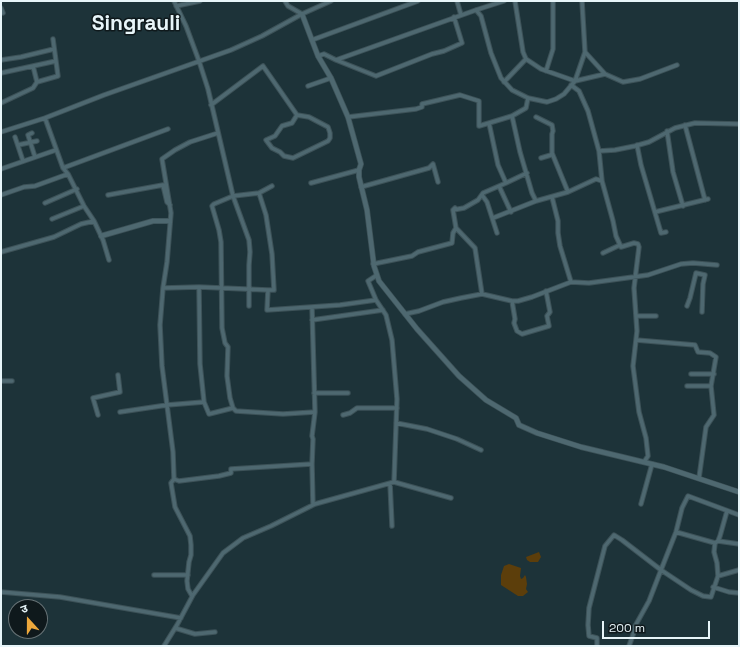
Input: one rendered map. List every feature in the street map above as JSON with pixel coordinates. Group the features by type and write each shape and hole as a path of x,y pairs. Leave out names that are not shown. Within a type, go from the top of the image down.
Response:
{"street":[{"path":"174,1 186,26 199,61 233,196 249,240 249,306"},
{"path":"176,6 200,1"},
{"path":"285,1 288,6 302,14 318,56 331,78 348,117 360,164 359,170 361,187 367,210 373,264 379,281 458,376 486,400 516,418 519,425 537,434 581,447 652,464 739,492"},
{"path":"312,40 418,1"},
{"path":"457,1 461,15"},
{"path":"336,60 454,17 504,1"},
{"path":"515,1 523,52 526,59 546,71 575,81 605,74"},
{"path":"546,71 553,50 553,1"},
{"path":"476,10 481,16 491,53 500,78 512,90 528,98 547,102 556,100 564,94 575,81 584,52 582,1"},
{"path":"1,132 45,118 104,95 230,50 262,36 302,14 328,2"},
{"path":"1,8 3,14"},
{"path":"318,56 324,54 376,76 462,43 454,17"},
{"path":"1,103 33,88 37,82 58,76 53,39"},
{"path":"1,60 54,49"},
{"path":"584,52 605,74 623,82 640,80 677,65"},
{"path":"504,82 526,59"},
{"path":"1,73 56,61"},
{"path":"33,66 37,82"},
{"path":"211,105 263,66 297,115 309,117 328,127 330,133 330,138 328,141 293,158 284,156 272,148 266,140 275,136 282,126 292,122 297,115"},
{"path":"308,86 331,78"},
{"path":"571,86 579,91 588,111 599,151 602,181 620,246"},
{"path":"348,117 416,109 422,107 422,104 460,95 479,101 479,126 512,116 526,108 528,98"},
{"path":"512,116 536,201"},
{"path":"536,117 552,125 552,153 557,161 568,192"},
{"path":"45,118 63,168 68,174 84,206 94,220 102,236 109,260"},
{"path":"489,123 498,165 506,183"},
{"path":"599,151 637,146 649,142 667,131 684,125 695,123 739,124"},
{"path":"655,212 707,200 684,125"},
{"path":"63,168 168,128"},
{"path":"667,131 672,172 683,206"},
{"path":"32,132 28,135 35,157"},
{"path":"192,596 188,589 189,562 191,555 190,536 176,507 171,483 174,479 173,452 162,366 160,325 167,262 170,205 162,160 175,150 190,142 218,133"},
{"path":"15,137 23,162"},
{"path":"18,145 37,141"},
{"path":"637,146 661,233 666,232"},
{"path":"1,169 56,150"},
{"path":"541,158 551,155 552,153"},
{"path":"21,156 26,154"},
{"path":"361,187 429,168 433,164 438,182"},
{"path":"311,183 359,170"},
{"path":"373,264 412,256 418,252 452,243 453,233 456,228 454,209 464,208 478,200 483,193 527,173"},
{"path":"1,195 24,187 35,186 68,174"},
{"path":"493,218 536,201 568,192 596,179 602,181"},
{"path":"108,195 163,185 167,202 170,205"},
{"path":"272,186 259,193 233,196 212,206 219,230 222,288 222,328 225,343 228,347 227,376 230,398 233,408 236,411 284,414 315,412"},
{"path":"499,186 511,212"},
{"path":"45,203 76,189"},
{"path":"163,288 199,287 274,290 272,254 268,225 259,193"},
{"path":"482,195 487,202 497,233"},
{"path":"552,197 558,221 560,246 571,282"},
{"path":"52,219 84,206"},
{"path":"1,252 54,237 76,226 94,220"},
{"path":"102,236 153,221 170,221"},
{"path":"456,228 475,248 482,294"},
{"path":"604,253 620,246 638,244 639,247 634,288 636,340 633,357 639,412 646,438 648,456 644,462"},
{"path":"405,314 419,311 443,302 482,294 518,301 571,282 589,283 648,275 681,264 694,263 717,265"},
{"path":"687,306 696,273 705,275 703,284 702,312"},
{"path":"377,275 368,281 376,300 386,315 392,340 397,408 392,482 392,526"},
{"path":"199,287 200,364 204,402 208,414 233,408"},
{"path":"268,290 267,310 376,300"},
{"path":"512,301 515,319 514,323 517,331 522,334 532,332 549,326 547,316 550,312 546,291"},
{"path":"312,307 315,412 312,436 313,505"},
{"path":"312,320 383,310"},
{"path":"636,316 656,316"},
{"path":"636,340 695,345 698,352 710,353 716,357 711,386 714,416 706,427 699,478"},
{"path":"691,374 714,374"},
{"path":"98,415 93,398 120,392 118,375"},
{"path":"1,381 12,381"},
{"path":"687,386 711,386"},
{"path":"314,393 348,393"},
{"path":"120,412 167,405 204,402"},
{"path":"343,415 350,413 357,408 397,408"},
{"path":"396,423 427,429 457,439 481,450"},
{"path":"174,479 180,481 217,476 231,473 231,468 312,464"},
{"path":"641,504 652,464"},
{"path":"164,646 192,596 223,553 243,538 313,505 392,482 451,498"},
{"path":"629,646 634,628 649,601 676,532 682,508 688,496 739,515"},
{"path":"598,645 597,638 589,636 589,608 605,546 614,535 691,590 703,596 711,597 713,587 718,576 714,552 727,511"},
{"path":"676,532 717,542 739,544"},
{"path":"718,576 739,570"},
{"path":"154,576 188,575"},
{"path":"713,587 729,592 739,593"},
{"path":"1,592 60,597 181,618"},
{"path":"175,628 195,634 215,632"}],"shaded area":[{"path":"539,552 541,557 538,562 530,562 527,560 526,557"},
{"path":"509,564 521,568 521,579 525,575 526,577 526,589 528,592 523,596 518,596 501,585 501,575 504,566"}],"district":[{"name":"Singrauli","path":"136,24"}]}
